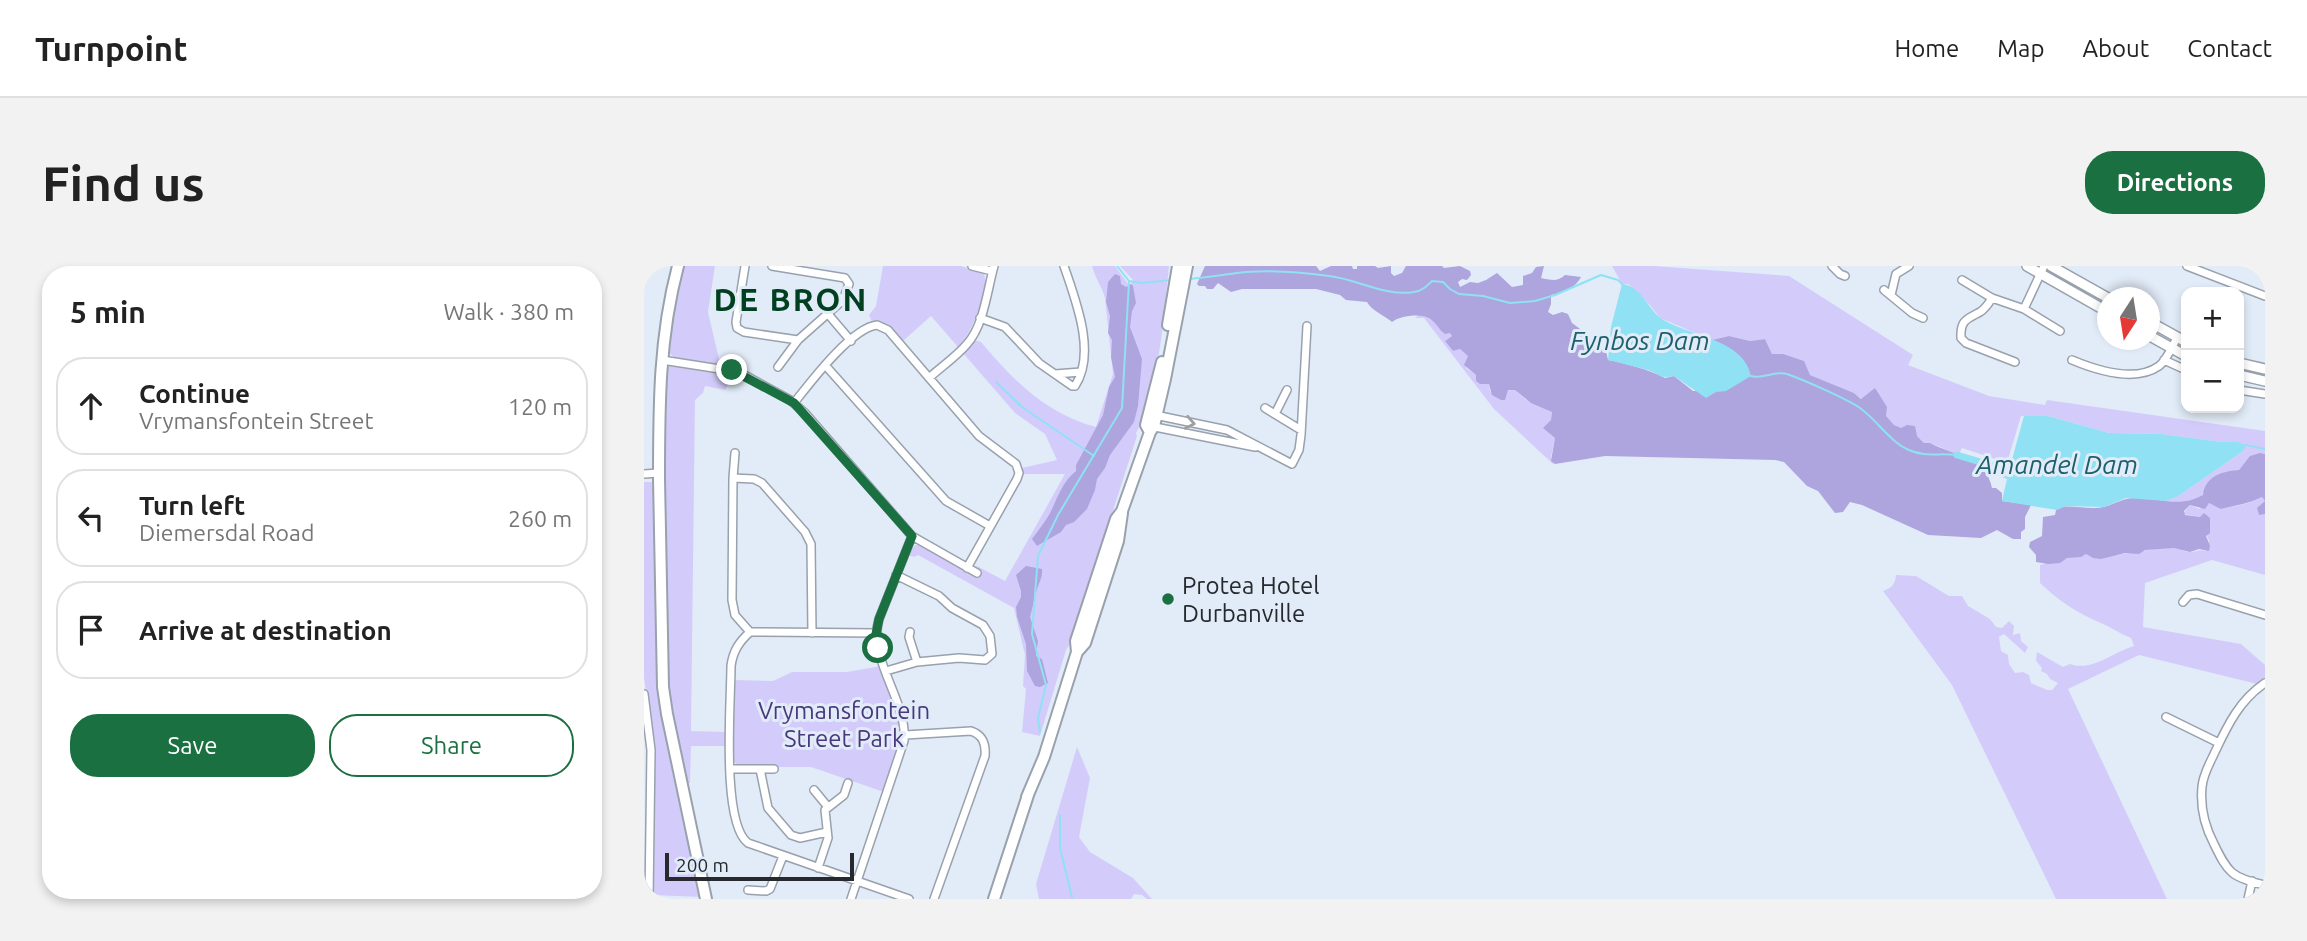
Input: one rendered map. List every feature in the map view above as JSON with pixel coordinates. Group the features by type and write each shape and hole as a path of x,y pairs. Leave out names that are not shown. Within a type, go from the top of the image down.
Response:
{"main road":[{"path":"678,266 662,360 658,411 665,700 706,899"},
{"path":"994,899 1040,755 1051,733 1077,652 1085,643 1118,541 1123,521 1122,511 1154,422 1176,321 1178,266"},
{"path":"1154,422 1165,348 1187,266"}],"street":[{"path":"745,266 737,328 744,332 798,340"},
{"path":"772,266 847,279 849,284 844,298 798,340 778,367"},
{"path":"929,378 967,344 977,327 993,269 972,266"},
{"path":"979,318 1005,327 1039,363 1073,386 1078,382 1083,359 1081,318 1064,266"},
{"path":"1832,266 1845,276"},
{"path":"1909,266 1896,274 1888,293 1923,318"},
{"path":"2027,266 2042,270 2097,305"},
{"path":"2052,266 2097,292"},
{"path":"2187,266 2265,296"},
{"path":"2024,309 2042,270"},
{"path":"1962,280 1992,298 2024,309 2060,331"},
{"path":"1992,298 1981,311 1968,317 1961,331 1961,338 1966,343 2015,362"},
{"path":"828,314 851,341"},
{"path":"794,403 825,365 851,341 871,325 883,326 979,436 1013,460 1018,469 1017,479 967,568"},
{"path":"1154,422 1227,430 1292,464 1299,450 1307,326"},
{"path":"2160,328 2181,339"},
{"path":"2073,360 2106,372 2139,373 2158,366 2171,348 2181,341"},
{"path":"2160,342 2181,353"},
{"path":"662,360 732,370 794,403 912,536 977,573"},
{"path":"2164,360 2181,368"},
{"path":"2244,364 2265,369"},
{"path":"825,365 946,500 990,526"},
{"path":"1054,374 1081,372"},
{"path":"2244,376 2265,381"},
{"path":"1275,414 1287,390"},
{"path":"2244,391 2265,394"},
{"path":"1265,408 1301,430"},
{"path":"1154,422 1262,449"},
{"path":"734,453 732,600 736,615 750,632"},
{"path":"644,474 659,474"},
{"path":"733,478 750,478 762,483 807,536 813,554 812,633"},
{"path":"851,899 903,747 905,735 902,719 878,648 876,634 879,619 912,536"},
{"path":"886,671 917,662 959,657 988,659 992,654 990,636 983,625 952,608 939,596 896,575"},
{"path":"2183,602 2189,596 2197,594 2265,615"},
{"path":"876,634 750,632 738,644 732,657 730,769 733,805 739,834 748,843 909,899"},
{"path":"910,632 909,637 917,662"},
{"path":"2265,683 2241,704 2219,743 2203,781 2204,822 2227,869 2265,884"},
{"path":"644,694 649,899"},
{"path":"2166,717 2219,743"},
{"path":"905,735 971,731 979,735 985,745 985,756 934,899"},
{"path":"730,769 774,769"},
{"path":"760,769 769,810 791,835 798,838 827,832"},
{"path":"818,868 827,841 824,813 844,795 848,783"},
{"path":"814,790 828,807"},
{"path":"748,890 770,889 783,856"},
{"path":"2248,899 2252,881"}],"green space":[{"path":"682,266 715,266 708,312 718,364 675,358 668,352"},
{"path":"883,266 961,266 984,274 982,301 968,333 958,347 931,316 903,341 886,325 872,322 869,315 876,306"},
{"path":"1092,266 1115,266 1129,285 1133,280 1120,266 1169,266 1164,316 1159,355 1145,414 1136,433 1040,736 1022,732 1026,689 1023,686 1025,655 1014,608 918,555 907,555 915,545 920,545 978,577 981,572 975,565 1005,581 1065,474 1021,474 1022,468 1057,460 1045,434 1015,413 963,353 974,340 981,342 1032,394 1061,414 1096,427 1113,374 1105,298"},
{"path":"1612,266 1654,266 1789,276 1913,355 1908,365 1989,396 2045,405 2047,400 2265,431 2265,454 2253,456 2239,470 2216,477 2202,496 2182,503 2165,501 2177,497 2243,451 2237,442 2161,434 2109,433 2048,416 2021,416 2007,463 1962,448 1959,454 1955,453 1924,443 1917,436 1894,425 1854,393 1810,375 1783,354 1772,354 1765,339 1750,341 1729,336 1712,340 1660,318 1628,284 1622,284"},
{"path":"1419,315 1429,317 1450,332 1452,336 1445,341 1453,351 1460,349 1469,356 1466,368 1476,375 1480,384 1489,384 1490,391 1515,390 1525,399 1552,412 1550,433 1555,438 1551,457 1554,465 1494,409 1424,318 1415,318"},
{"path":"671,365 734,375 725,390 705,386 703,393 695,400 691,731 727,732 727,746 691,746 690,783 686,783 668,704 663,516 666,477 662,431 667,368"},
{"path":"644,482 651,482 656,486 660,659 702,897 652,895 654,743 644,678"},
{"path":"2262,497 2265,501 2265,575 2212,560 2145,583 2143,627 2241,644 2265,665 2265,679 2257,684 2139,655 2068,689 2167,899 2056,899 1952,685 1883,591 1889,589 1896,575 1916,576 1949,596 1962,596 1968,606 1990,619 1996,627 2002,628 2009,621 2014,626 2013,635 2020,633 2021,641 2028,647 2025,653 2004,634 1999,637 2001,651 2008,655 2009,664 2015,673 2023,672 2029,675 2031,683 2052,690 2058,683 2041,671 2042,668 2036,661 2037,652 2063,667 2094,663 2134,646 2131,638 2076,611 2040,583 2040,565 2086,554 2099,558 2165,548 2190,552 2206,551 2209,541 2200,517 2183,514 2190,505 2199,509 2209,503 2228,507"},
{"name":"Vrymansfontein Street Park","path":"881,666 902,731 900,746 884,792 811,767 741,767 733,761 733,680 773,681 792,672 847,672"},
{"path":"1077,747 1090,778 1079,837 1090,852 1133,878 1152,899 1134,894 1131,899 1039,899 1036,884"}],"shaded area":[{"path":"1205,266 1316,266 1320,271 1331,266 1352,266 1357,269 1357,266 1391,266 1394,276 1402,273 1406,266 1460,266 1470,271 1471,275 1467,280 1458,282 1460,287 1470,282 1486,280 1497,273 1512,287 1523,285 1523,276 1532,273 1536,267 1544,266 1541,278 1557,280 1565,275 1581,277 1572,287 1551,295 1548,312 1553,315 1562,312 1568,314 1572,323 1587,334 1596,347 1606,351 1608,360 1665,378 1674,376 1693,391 1726,391 1732,350 1712,340 1729,336 1750,341 1765,339 1772,354 1783,354 1804,361 1810,375 1854,393 1861,399 1875,388 1887,407 1886,416 1894,425 1901,428 1907,425 1915,426 1917,436 1924,443 1930,443 1976,464 1989,478 1992,488 2002,493 2002,501 2031,505 2025,517 2025,529 2021,532 2021,539 2013,539 1997,530 1981,538 1928,535 1850,502 1843,512 1835,513 1818,491 1807,486 1784,462 1775,460 1605,456 1555,464 1551,461 1555,438 1543,428 1551,420 1552,412 1531,403 1515,390 1508,390 1505,400 1492,395 1489,384 1476,381 1476,375 1464,365 1468,356 1460,349 1453,351 1445,341 1452,336 1450,333 1445,334 1429,318 1410,316 1392,322 1367,302 1346,300 1340,295 1316,289 1242,289 1231,292 1218,283 1213,289 1207,289 1197,284"},
{"path":"1115,274 1120,276 1121,284 1126,287 1131,284 1133,286 1136,303 1130,327 1142,359 1134,422 1110,455 1097,479 1087,509 1061,532 1037,546 1032,539 1049,515 1063,486 1076,471 1076,465 1103,415 1109,387 1115,377 1111,357 1112,340 1108,333 1110,316 1106,302 1108,282"},
{"path":"2265,454 2265,501 2262,497 2221,509 2209,503 2205,509 2190,505 2184,511 2185,515 2200,517 2204,513 2210,518 2210,533 2206,536 2209,551 2199,549 2190,552 2174,548 2145,550 2139,554 2125,553 2101,559 2086,554 2048,564 2036,562 2036,555 2029,547 2030,542 2042,536 2043,517 2055,515 2060,507 2099,508 2135,498 2177,502 2193,499 2203,495 2211,479 2221,473 2239,470 2250,456"},
{"path":"2265,501 2265,514 2259,515 2257,508"},
{"path":"1026,566 1042,569 1030,617 1038,641 1036,656 1042,659 1048,683 1040,687 1035,686 1027,671 1026,644 1017,617 1016,607 1021,591 1016,575"}],"water":[{"name":"Fynbos Dam","path":"1622,284 1635,289 1662,319 1727,346 1746,364 1751,376 1726,391 1716,392 1706,398 1674,376 1662,376 1608,360 1611,327"},
{"name":"Amandel Dam","path":"2024,416 2048,416 2109,433 2161,434 2246,445 2243,451 2177,497 2165,501 2126,498 2104,507 2066,506 2057,510 2002,501 2007,479 1995,474 1999,460 2011,463"}],"waterway":[{"path":"1040,732 1038,718 1046,685 1032,634 1038,556 1058,515 1122,408 1129,281 1117,266"},
{"path":"1188,279 1248,272 1294,272 1340,278 1403,293 1419,291 1432,281 1443,282 1459,294 1483,296 1510,303 1535,301 1555,295 1601,275 1618,280 1622,284"},
{"path":"1129,281 1141,283 1172,280"},
{"path":"1751,376 1787,374 1860,408 1896,442 1909,450 1927,454 1957,455"},
{"path":"996,382 1022,407 1094,456"},
{"path":"2246,445 2265,449"},
{"path":"1957,455 1997,467"},
{"path":"1060,815 1060,848 1072,897"}],"place":[{"name":"Protea Hotel Durbanville","path":"1168,599"}],"district":[{"name":"DE BRON","path":"791,299"}],"route":[{"path":"732,370 746,375 794,403 805,413 912,536 879,619 876,629 878,648"}]}
